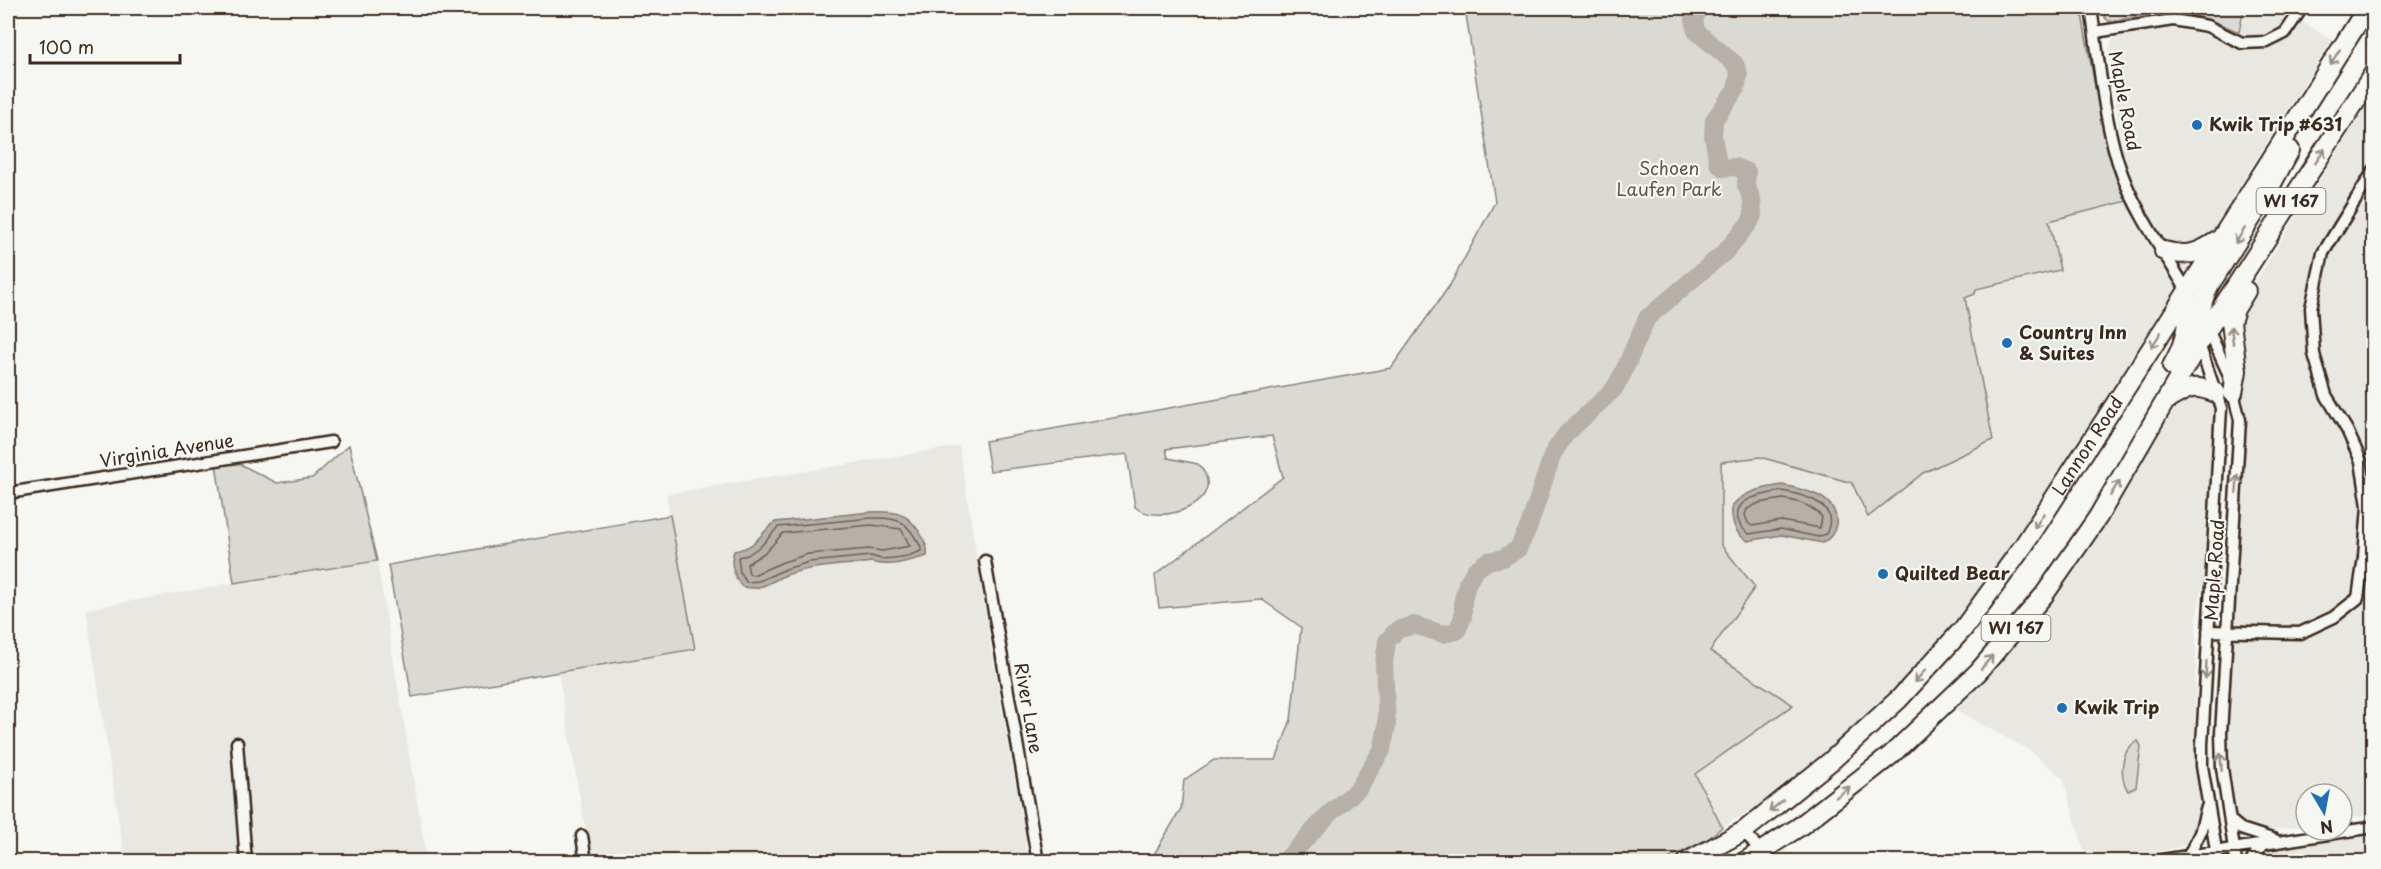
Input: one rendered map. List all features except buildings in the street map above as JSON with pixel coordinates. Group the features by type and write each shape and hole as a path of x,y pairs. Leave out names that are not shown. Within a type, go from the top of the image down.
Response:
{"main road":[{"name":"Lannon Road","path":"1744,831 1831,761 1899,699 1963,628 2024,544 2367,8"},
{"name":"WI 167","path":"1744,861 1765,856 1891,754 1978,672 2044,595 2098,517 2144,440 2167,400 2202,329 2294,196 2373,73"},
{"path":"2202,329 2203,299 2263,200 2298,134 2302,109"},
{"path":"2167,400 2195,386 2225,393 2237,371 2231,322 2235,309 2278,238 2294,196"},
{"path":"2164,251 2191,255 2221,238"},
{"path":"2144,440 2149,411 2183,346 2187,330 2188,291"},
{"name":"WI 167","path":"1687,861 1744,831"}],"street":[{"name":"Maple Road","path":"2091,8 2107,116 2121,172 2144,221 2188,291 2225,393 2240,420 2221,754 2235,861"},
{"path":"2095,32 2173,20 2207,26 2242,43 2267,42 2285,33 2302,8"},
{"path":"2208,631 2300,633 2334,617 2358,598 2368,506 2361,461 2347,430 2326,395 2314,354 2311,309 2323,253 2373,170"},
{"name":"Maple Road","path":"2188,291 2202,329 2222,357 2225,393 2221,408 2202,745 2217,856"},
{"name":"Virginia Avenue","path":"8,493 331,442"},
{"name":"River Lane","path":"985,561 1038,861"},
{"path":"237,743 246,861"},
{"path":"2186,858 2200,833 2208,801"},
{"path":"2230,820 2241,829 2278,841"},
{"path":"2149,861 2217,856 2234,849 2264,843 2373,827"},
{"path":"1744,831 1765,856"},
{"path":"582,836 586,861"},
{"path":"2251,861 2264,843"}],"shaded area":[{"path":"2244,8 2299,8 2293,16 2332,40 2219,219 2207,245 2164,316 2003,559 1987,596 1880,704 1830,750 1765,802 1722,827 1695,775 1792,705 1710,651 1755,587 1721,545 1721,462 1760,457 1852,483 1868,517 1923,473 1993,440 1964,291 2059,270 2049,221 2127,201 2137,191 2124,157 2114,93 2109,50 2114,38 2167,28 2203,34 2236,48"},
{"path":"2373,95 2373,815 2354,817 2354,782 2294,782 2294,827 2262,831 2243,825 2235,815 2226,740 2246,422 2235,330 2246,296"},
{"path":"2185,393 2211,397 2214,414 2207,561 2196,620 2195,739 2201,809 2198,827 2188,843 2181,846 2157,852 2087,861 2063,778 2031,751 1956,710 2045,604 2102,523"},
{"path":"959,446 989,636 1029,861 591,861 558,672 695,649 666,494"},
{"path":"377,561 427,861 125,861 86,609"},
{"path":"2373,832 2373,861 2208,862 2313,842 2354,842 2354,835"}],"green space":[{"name":"Schoen Laufen Park","path":"1465,8 2081,8 2105,129 2127,201 2049,221 2060,270 1976,289 1975,294 1965,298 1993,440 1923,473 1868,517 1852,483 1760,457 1721,462 1721,545 1755,587 1710,651 1793,705 1695,774 1722,827 1708,839 1664,861 1150,861 1181,809 1184,780 1214,760 1276,760 1291,720 1301,627 1261,599 1159,608 1155,575 1283,477 1272,436 1166,449 1168,458 1198,464 1206,477 1206,489 1200,499 1189,507 1160,514 1146,513 1135,507 1127,454 990,471 985,441 1391,368 1450,285 1495,202"},
{"path":"2102,8 2244,8 2239,32 2219,23 2188,14 2162,13 2109,21 2105,18"},
{"path":"349,445 377,561 234,583 216,464 236,462 277,483 312,478"},
{"path":"670,515 695,649 412,697 388,565"},
{"path":"2138,741 2141,746 2136,787 2128,791 2123,778 2123,764 2128,750"}],"water":[{"path":"1782,485 1809,492 1826,500 1832,507 1836,524 1832,535 1823,543 1781,535 1748,541 1739,535 1733,522 1732,506 1742,497 1754,491"},
{"path":"871,512 896,513 908,519 923,538 927,556 892,564 871,562 807,569 753,588 741,586 736,578 732,565 734,551 753,544 775,522"}],"waterway":[{"path":"1284,862 1329,814 1358,789 1382,750 1387,726 1384,663 1387,641 1397,630 1414,625 1443,634 1457,631 1463,617 1463,600 1467,584 1475,570 1488,561 1503,558 1518,549 1529,526 1553,453 1566,434 1614,389 1647,318 1725,252 1750,222 1753,215 1752,199 1746,185 1747,172 1735,167 1723,168 1718,163 1713,136 1714,120 1736,89 1739,74 1735,64 1696,31 1694,19 1700,8"}],"place":[{"name":"Kwik Trip #631","path":"2197,125"},
{"name":"Country Inn & Suites","path":"2007,343"},
{"name":"Quilted Bear","path":"1883,574"},
{"name":"Kwik Trip","path":"2062,708"}]}
